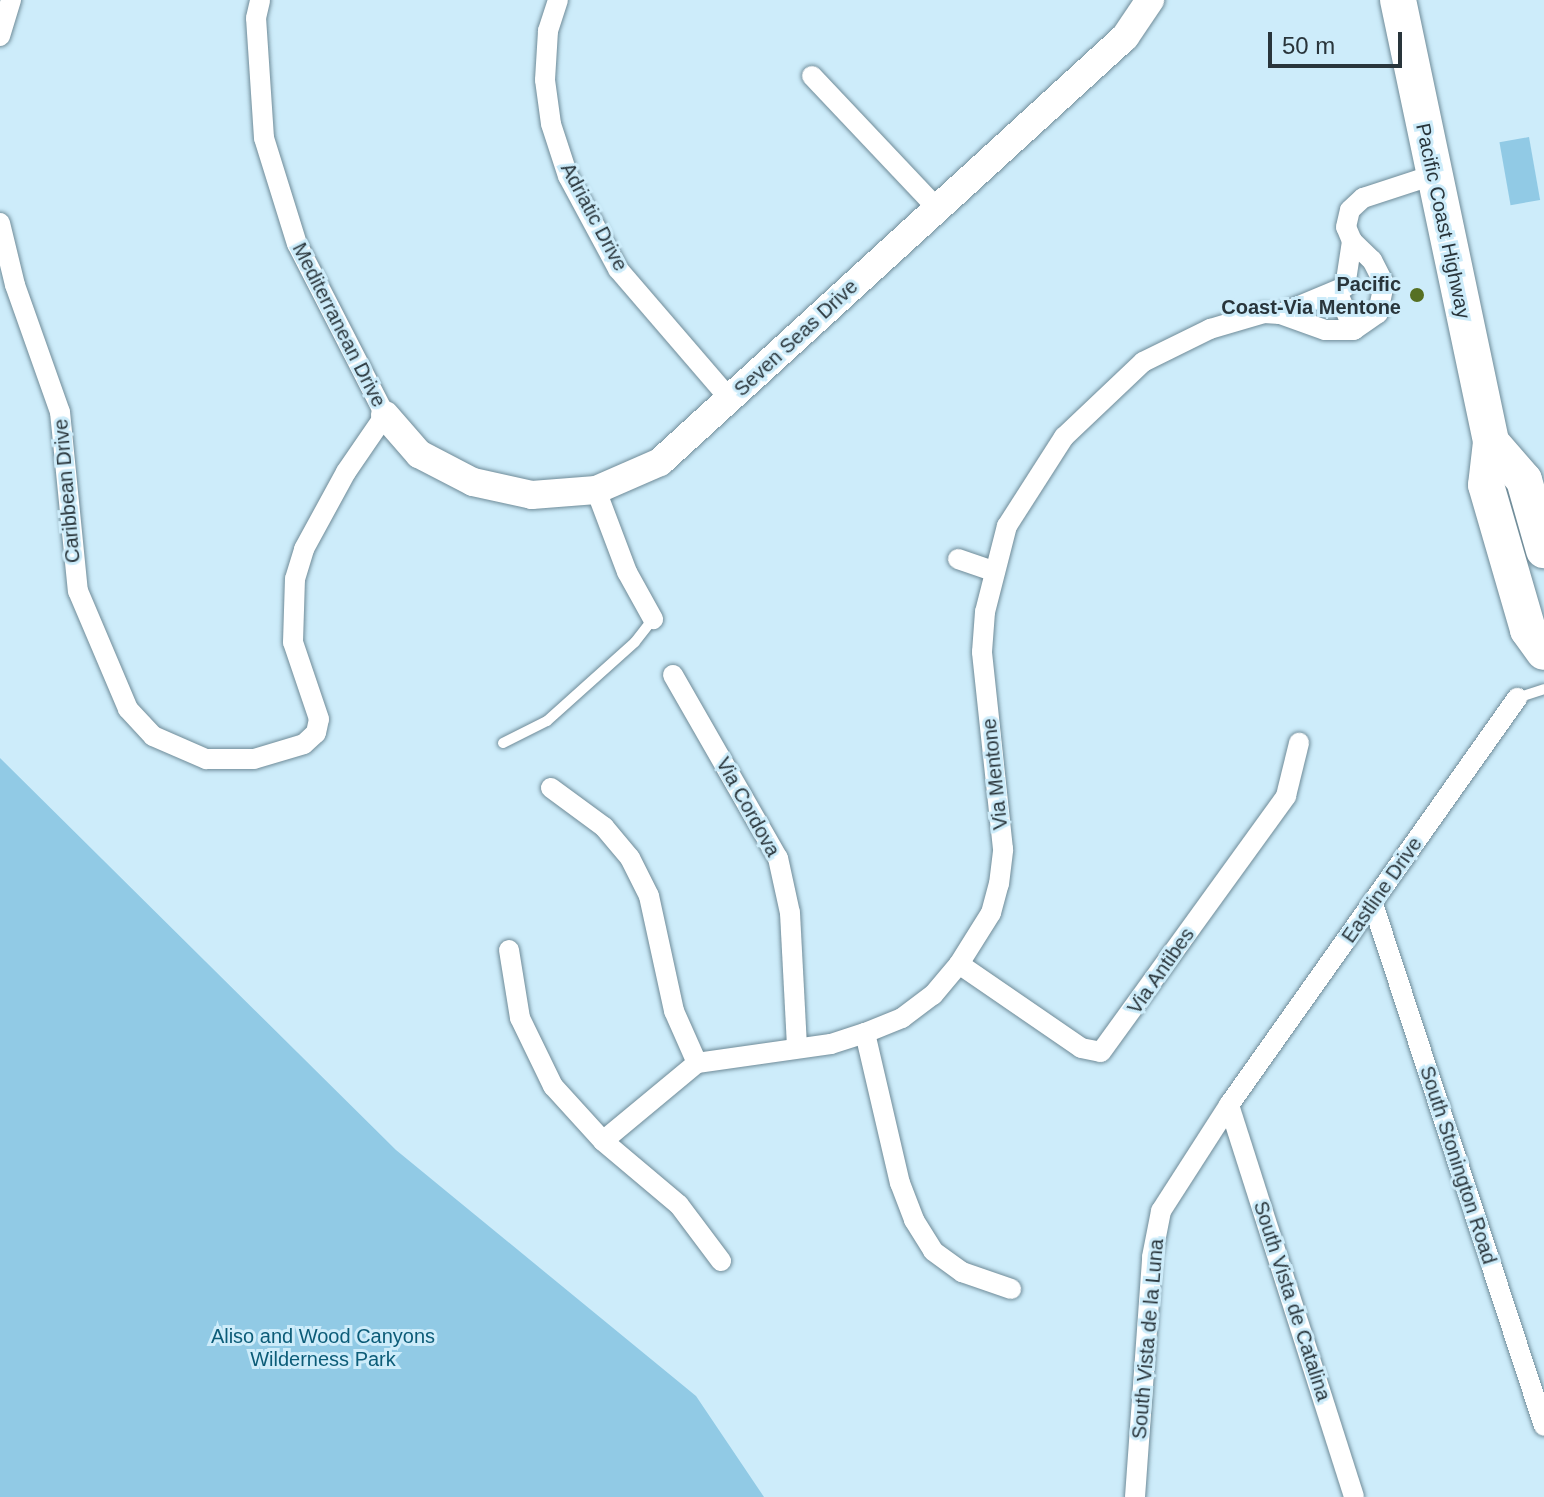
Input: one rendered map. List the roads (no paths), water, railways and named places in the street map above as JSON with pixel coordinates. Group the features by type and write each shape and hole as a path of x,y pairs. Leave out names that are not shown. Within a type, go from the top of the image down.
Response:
{"highway":[{"name":"Pacific Coast Highway","path":"1398,0 1491,442 1486,485 1528,630 1544,652"},
{"name":"Pacific Coast Highway","path":"1491,442 1524,480 1544,550"}],"street":[{"path":"0,36 11,0"},
{"name":"Mediterranean Drive","path":"260,0 256,18 264,138 297,244 385,415"},
{"name":"Adriatic Drive","path":"558,0 548,31 545,80 551,124 568,176 618,269 730,399"},
{"name":"Seven Seas Drive","path":"385,415 419,454 473,482 532,495 596,490 660,462 1125,37 1150,0"},
{"path":"812,76 937,208"},
{"path":"1352,241 1350,272 1338,294 1354,330 1378,313 1384,284 1372,260 1352,241 1346,227 1350,210 1363,198 1433,175"},
{"name":"Caribbean Drive","path":"0,223 15,285 60,412 72,555 82,606 128,709 163,742 197,757 239,761 295,749 316,733 318,711 291,630 295,579 304,549 346,472 385,415"},
{"name":"Via Mentone","path":"1280,314 1338,294"},
{"name":"Via Mentone","path":"603,1141 697,1063 797,1045 831,1044 865,1033 912,1010 959,964 991,913 1003,849 982,652 993,571 1007,526 1044,465 1114,385 1143,362 1210,329 1264,313 1280,314 1325,330 1354,330"},
{"path":"596,490 627,572 653,619"},
{"path":"958,559 993,571"},
{"name":"Via Cordova","path":"673,675 778,858 790,913 797,1045"},
{"name":"Eastline Drive","path":"1229,1105 1517,698"},
{"name":"Via Antibes","path":"959,964 1081,1048 1101,1052 1286,796 1299,743"},
{"path":"551,788 604,827 630,858 649,896 674,1011 697,1063"},
{"name":"South Stonington Road","path":"1373,904 1544,1426"},
{"path":"509,950 520,1018 553,1086 603,1141 679,1205 721,1261"},
{"path":"865,1033 900,1183 914,1220 933,1251 962,1272 1011,1289"},
{"name":"South Vista de la Luna","path":"1135,1497 1152,1257 1161,1211 1229,1105"},
{"name":"South Vista de Catalina","path":"1229,1105 1354,1497"}],"lane":[{"path":"503,743 555,715 653,619"},
{"name":"Eastline Drive","path":"1517,698 1544,689"}],"place":[{"name":"Pacific Coast-Via Mentone","path":"1417,295"}],"park label":[{"name":"Aliso and Wood Canyons Wilderness Park","path":"323,1348"}]}
